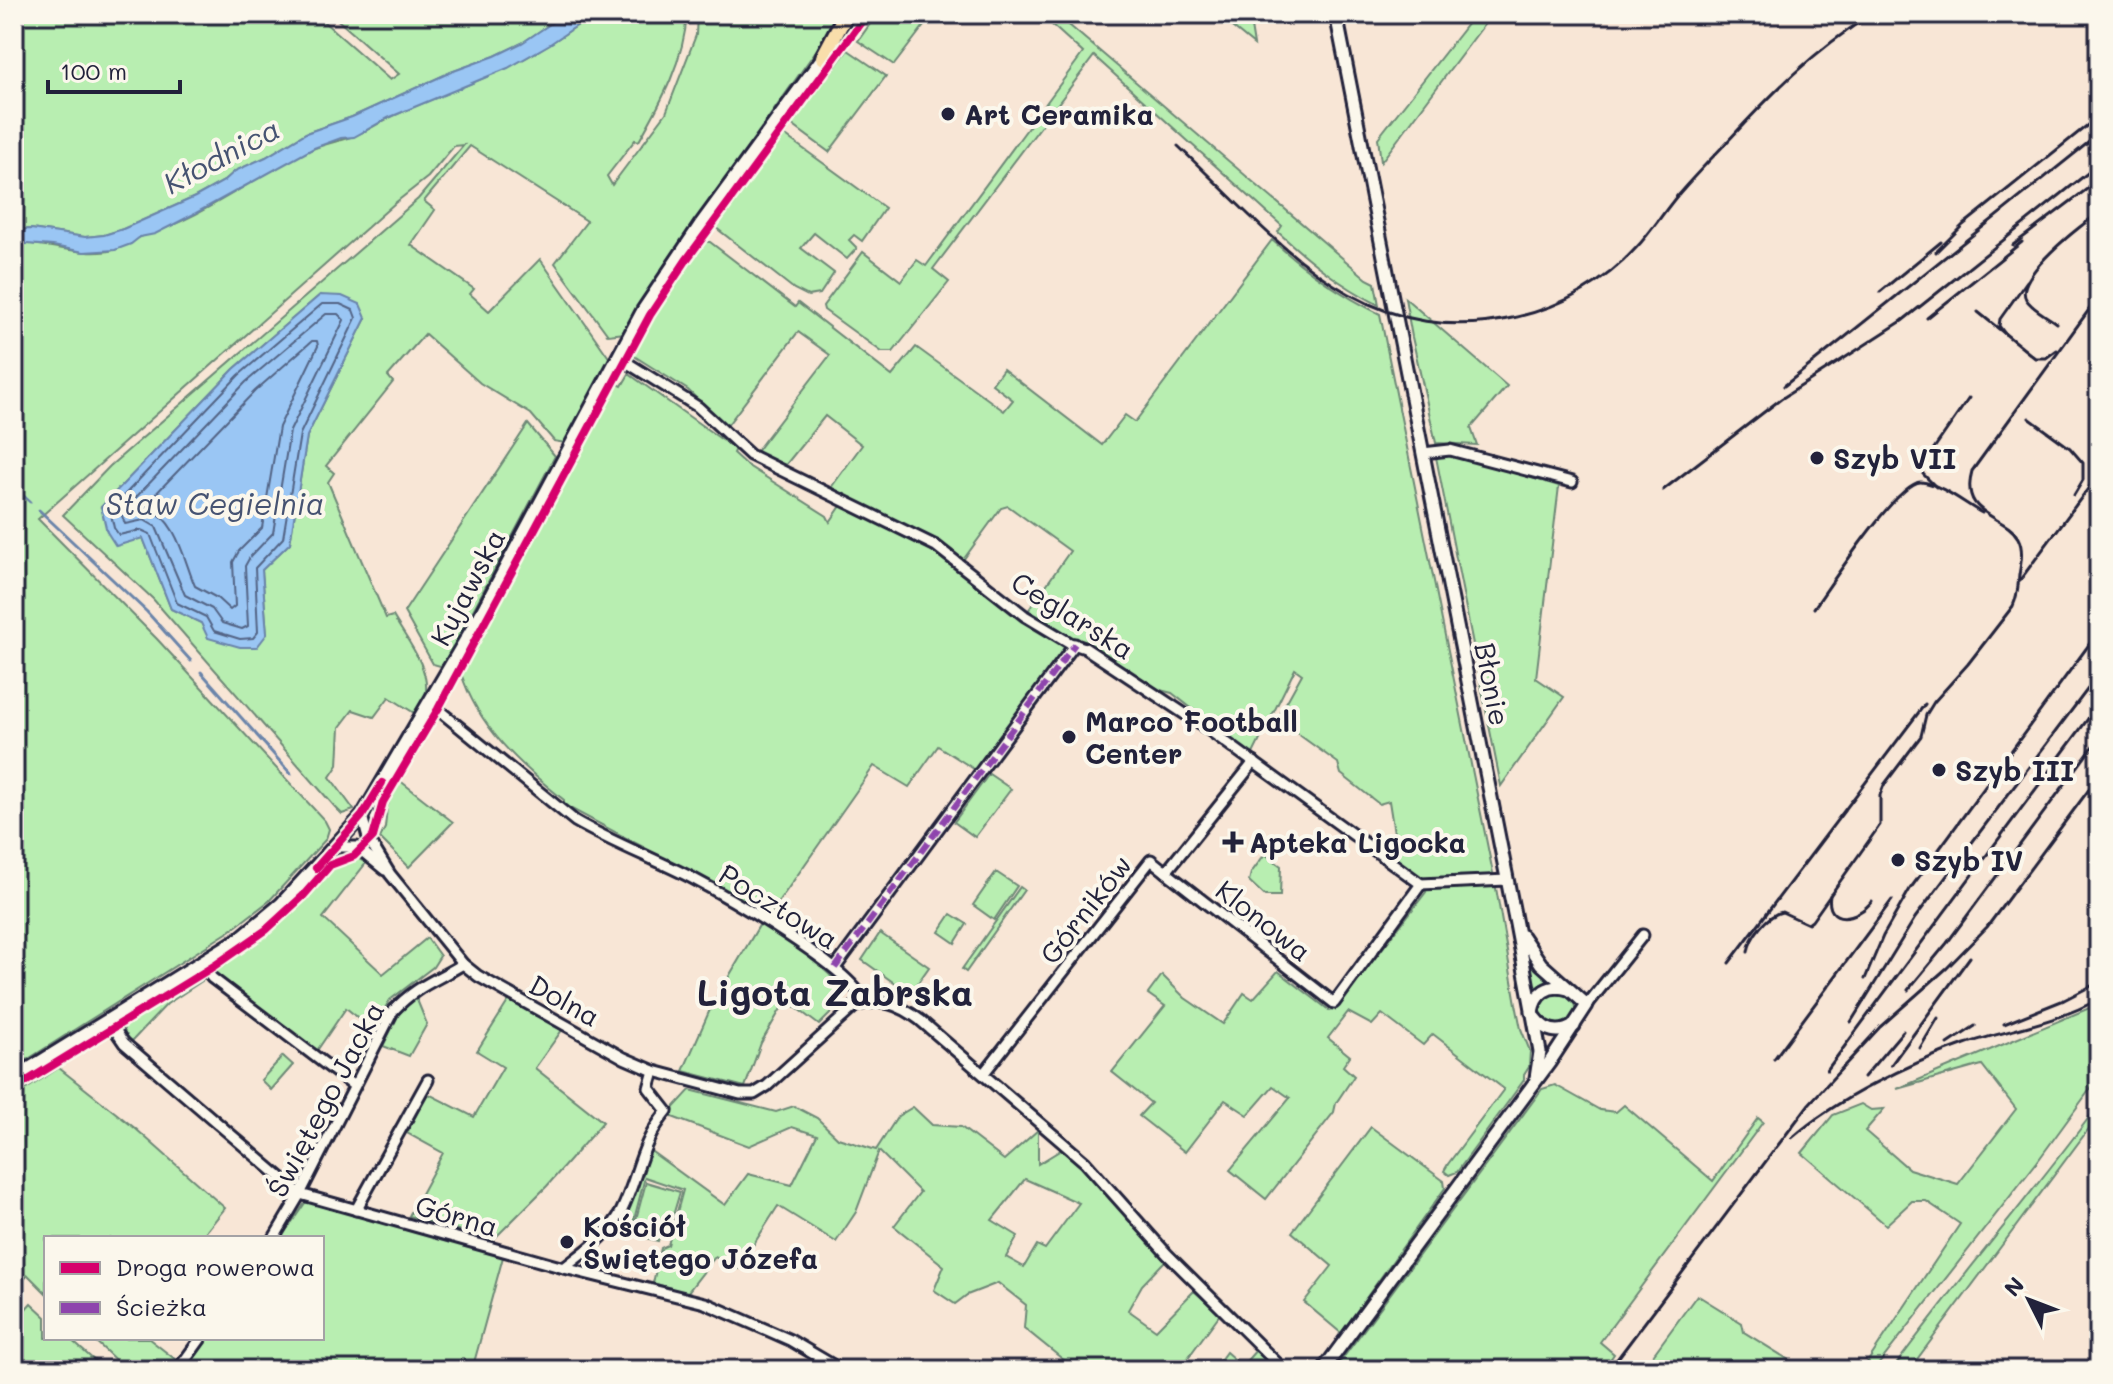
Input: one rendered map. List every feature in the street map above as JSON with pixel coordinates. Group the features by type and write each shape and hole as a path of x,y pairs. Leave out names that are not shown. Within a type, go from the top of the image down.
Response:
{"main road":[{"path":"823,57 846,14"}],"street":[{"name":"Kujawska","path":"14,1078 240,938 281,904 362,816 430,703 643,310 667,272 854,14"},
{"name":"Błonie","path":"1336,14 1516,924 1541,1059 1536,1078"},
{"name":"Ceglarska","path":"618,357 698,407 750,455 936,546 1025,616 1115,667 1254,762 1421,884"},
{"path":"1423,453 1450,450 1572,482"},
{"path":"835,968 1075,644"},
{"name":"Pocztowa","path":"430,703 575,821 600,836 692,878 793,939 851,981 865,1003"},
{"name":"Górników","path":"984,1073 1151,860 1166,872 1254,762"},
{"name":"Dolna","path":"362,816 368,838 390,874 463,964 494,986 624,1058 654,1071 748,1095 760,1090 841,1016 865,1003"},
{"path":"349,831 368,838"},
{"name":"Dolna","path":"349,831 357,847 390,874"},
{"path":"336,847 357,847"},
{"name":"Klonowa","path":"1166,872 1334,1003 1421,884"},
{"path":"1421,884 1507,880"},
{"name":"Błonie","path":"1516,924 1536,959 1587,1005"},
{"path":"1323,1370 1575,1026 1587,1005 1643,935"},
{"path":"201,964 212,978 354,1086"},
{"name":"Świętego Jacka","path":"275,1236 300,1194 393,1011 423,984 463,964"},
{"path":"1570,989 1556,986 1544,991 1536,1000 1533,1015 1541,1026 1553,1031 1575,1026"},
{"path":"865,1003 885,1002 901,1007 984,1073 1085,1162 1167,1254 1284,1370"},
{"name":"Górna","path":"109,1021 124,1043 300,1194 564,1268 705,1303 790,1340 841,1370"},
{"path":"564,1268 604,1235 621,1212 646,1142 667,1111 651,1093 654,1071"},
{"path":"356,1210 428,1080"},
{"path":"178,1370 200,1340"}],"green space":[{"path":"14,14 315,14 390,80 399,74 331,14 565,14 522,43 495,56 451,72 352,117 306,133 235,171 195,197 123,229 85,237 31,229 14,230"},
{"path":"594,14 687,14 681,48 670,80 639,141 635,140 607,176 612,185 666,113 696,35 697,14 842,14 665,264 625,333 608,335 555,263 587,221 470,146 424,201 435,210 411,245 474,289 470,294 489,311 540,259 610,359 565,443 554,441 531,414 480,383 425,334 388,376 393,382 326,466 334,473 328,482 386,618 393,616 411,644 425,676 426,686 424,699 416,714 389,697 374,717 353,710 340,727 338,765 330,777 354,810 342,814 335,807 153,599 63,515 110,466 418,199 464,145 454,146 428,177 38,519 157,639 325,821 329,829 326,839 269,901 230,931 14,1068 14,524 21,520 14,511 14,243 92,252 120,248 186,219 310,150 360,133 403,111 506,68","holes":["320,295 366,318 307,436 290,543 262,570 267,634 201,623 171,609 143,538 101,507 234,369"]},
{"path":"877,14 933,14 894,65 858,41"},
{"path":"1040,14 1056,14 1375,283 1379,305 1338,281 1290,243 1278,232 1282,226 1094,56 933,269 949,282 893,352 882,352 824,310 823,306 863,252 901,281 917,260 926,266 1083,53"},
{"path":"1216,14 1249,14 1254,45"},
{"path":"1475,14 1492,14 1381,162 1378,138"},
{"path":"848,50 886,76 829,152 791,124"},
{"path":"783,134 885,208 862,241 854,235 849,240 857,248 847,259 814,233 801,248 834,273 820,294 808,296 794,289 715,227"},
{"path":"1272,240 1323,281 1380,314 1496,888 1521,1029 1530,1051 1524,1080 1457,1172 1449,1175 1444,1171 1448,1164 1504,1089 1433,1034 1423,1045 1382,1014 1372,1025 1348,1012 1328,1038 1350,1056 1343,1066 1354,1076 1336,1103 1334,1112 1266,1199 1230,1170 1290,1098 1273,1086 1248,1115 1225,1100 1185,1152 1139,1116 1151,1103 1112,1072 1165,1006 1148,994 1162,975 1185,998 1223,1024 1244,993 1253,999 1278,971 1329,1010 1338,1006 1426,892 1421,878 1386,851 1395,839 1389,801 1379,804 1341,774 1338,763 1280,721 1281,712 1302,674 1295,669 1252,756 1172,693 1160,690 1028,611 1070,551 1008,506 1001,508 963,560 933,538 830,489 862,445 825,416 784,467 755,453 830,355 798,332 726,427 688,390 631,354 698,249 703,242 710,242 795,307 798,303 892,376 916,347 1004,411 1013,400 992,384 1003,369 1102,445 1125,415 1135,422"},
{"path":"1405,298 1507,386 1471,428 1477,445 1436,443"},
{"path":"629,374 735,449 733,453 745,464 827,516 830,522 841,506 898,531 1069,646 977,771 938,746 909,787 874,766 768,917 564,805 564,800 517,759 489,728 461,673 616,383 622,386"},
{"path":"528,424 555,456 445,663 440,666 433,664 404,612"},
{"path":"1457,455 1559,486 1536,678 1564,697 1501,786 1436,457"},
{"path":"989,774 1011,789 975,837 954,822"},
{"path":"399,780 453,822 409,867 380,838 385,828 387,807"},
{"path":"1265,854 1281,866 1280,896 1265,896 1249,881"},
{"path":"357,858 366,863 323,918 383,974 427,938 440,956 433,967 390,1000 372,1029 346,1008 316,1052 213,972 271,932 332,870"},
{"path":"996,872 1017,886 994,920 973,905"},
{"path":"1020,887 1024,890 966,972 962,969"},
{"path":"951,914 967,924 955,943 939,932"},
{"path":"760,924 812,956 811,959 836,982 843,1001 819,1025 786,1000 761,1043 745,1087 683,1071 712,1005"},
{"path":"880,933 929,967 910,994 862,960"},
{"path":"1527,953 1551,979 1534,993"},
{"path":"202,977 205,979 167,1004 132,1041 125,1034 123,1026"},
{"path":"1557,991 1569,997 1575,1009 1569,1021 1557,1027 1545,1021 1539,1009 1545,997"},
{"path":"415,995 427,1024 409,1056 383,1046 399,1014"},
{"path":"509,1000 562,1030 535,1068 603,1122 547,1186 493,1240 409,1216 443,1153 407,1133 427,1093 474,1117 503,1067 477,1051"},
{"path":"2099,1004 2099,1077 2037,1162 1874,1370 1862,1370 1960,1224 1926,1201 1912,1201 1886,1225 1802,1153 1833,1115 1861,1104 1871,1110 1884,1109 1865,1131 1909,1169 1958,1184 2016,1109 1982,1065 1897,1089"},
{"path":"283,1056 293,1065 271,1090 261,1080"},
{"path":"59,1068 136,1129 225,1208 203,1236 44,1236 44,1291 28,1275 14,1290 14,1097"},
{"path":"1555,1085 1600,1110 1616,1112 1624,1105 1713,1181 1758,1118 1763,1122 1600,1342 1614,1354 1603,1370 1334,1370 1542,1089"},
{"path":"690,1090 776,1112 794,1106 817,1118 838,1138 876,1150 898,1116 913,1107 932,1125 961,1127 1004,1160 1038,1130 1038,1164 1061,1150 1086,1169 1165,1261 1142,1285 1128,1310 1156,1330 1194,1291 1220,1314 1179,1370 1076,1370 1024,1328 1026,1305 998,1283 967,1295 955,1304 934,1290 944,1266 894,1226 920,1192 879,1151 856,1212 836,1242 778,1206 738,1269 715,1257 687,1293 653,1283 661,1248 668,1245 683,1190 645,1177 629,1239 611,1234 627,1216 645,1147 725,1205 748,1174 792,1185 817,1135 792,1127 749,1146 667,1115","holes":["1025,1179 1079,1203 1045,1249 1037,1245 1024,1267 1006,1257 1018,1236 992,1220"]},
{"path":"2099,1104 2099,1115 1909,1370 1892,1370 2048,1171"},
{"path":"1371,1127 1444,1181 1445,1188 1341,1333 1304,1302 1332,1266 1292,1232"},
{"path":"646,1182 680,1192 672,1219 665,1217 658,1241 632,1234"},
{"path":"312,1201 503,1257 472,1370 186,1370 208,1340 324,1340 324,1236 282,1236 305,1203"},
{"path":"1697,1295 1742,1323 1744,1332 1805,1370 1642,1370"},
{"path":"31,1303 44,1315 44,1340 71,1340 105,1370 14,1370 14,1322"},
{"path":"94,1340 151,1340 176,1360 169,1370 126,1370"},
{"path":"1257,1349 1279,1370 1213,1370 1226,1352 1242,1366"}],"water":[{"path":"565,14 594,14 508,68 388,118 354,137 341,138 314,148 196,213 155,234 140,237 131,244 115,250 84,252 14,243 14,230 31,229 85,237 123,229 195,197 235,171 306,133 352,117 522,43"},
{"name":"Staw Cegielnia","path":"320,295 342,296 360,304 366,318 307,436 290,543 262,570 267,634 257,647 240,647 208,638 201,623 171,609 143,538 116,546 107,532 101,507 234,369"}],"waterway":[{"path":"14,487 30,502"},
{"path":"39,510 147,612 191,661"},
{"path":"201,672 291,774"}],"railway":[{"path":"1178,146 1288,251 1327,280 1368,304 1413,319 1462,324 1517,317 1582,292 1624,261 1689,182 1778,89 1831,42 1872,14"},
{"path":"1936,252 1963,225 2099,116"},
{"path":"1784,386 2099,134"},
{"path":"1663,490 1781,399 1902,321 2099,164"},
{"path":"2013,245 2099,180"},
{"path":"2056,323 2029,303 2025,289 2051,252 2099,213"},
{"path":"1880,292 1941,242"},
{"path":"1927,318 2022,242"},
{"path":"2005,334 1999,326 2000,319 2027,281"},
{"path":"1748,952 1760,928 1776,914 1782,912 1808,924 1812,921 1880,825 1880,795 1884,785 1921,736 1926,715 1934,702 2013,606 2021,561 2020,542 2012,530 1977,506 1970,486 1972,471 2099,296"},
{"path":"1978,312 2035,358 2046,358 2057,350"},
{"path":"1936,487 1923,474 1921,467 1969,398"},
{"path":"2029,418 2070,448 2083,463 2083,480 2074,495"},
{"path":"2020,580 2099,474"},
{"path":"1814,608 1881,516 1910,486 1921,482 1936,486 1982,513"},
{"path":"1865,979 1883,936 1910,889 2099,631"},
{"path":"1851,1022 1915,918 2099,674"},
{"path":"1729,963 1925,704"},
{"path":"1827,1070 2099,704"},
{"path":"1908,990 1947,943 2099,738"},
{"path":"1609,1370 1809,1104 1880,1027 1947,968 1987,927 2099,776"},
{"path":"1830,895 1832,912 1837,916 1851,916 1872,901"},
{"path":"1774,1059 1892,900"},
{"path":"1891,1065 1970,957"},
{"path":"2004,1024 2099,982"},
{"path":"1792,1138 1829,1110 1921,1061 1965,1044 2066,1014 2099,999"},
{"path":"1920,1048 1938,1018"},
{"path":"1948,1044 1975,1026"},
{"path":"1864,1077 1903,1031"}],"marked path":[{"path":"835,968 1075,644"}],"cycle path":[{"path":"14,1089 214,966 266,930 303,896 330,865 354,856 373,837 383,802 438,709 650,315 687,259 867,14"},
{"path":"316,868 362,816 382,783"}],"place":[{"name":"Art Ceramika","path":"948,114"},
{"name":"Szyb VII","path":"1817,458"},
{"name":"Marco Football Center","path":"1069,737"},
{"name":"Szyb III","path":"1939,770"},
{"name":"Apteka Ligocka","path":"1233,842"},
{"name":"Szyb IV","path":"1898,860"},
{"name":"Kościół Świętego Józefa","path":"567,1242"}],"district":[{"name":"Ligota Zabrska","path":"835,991"}],"water label":[{"name":"Kłodnica","path":"221,155"}]}
